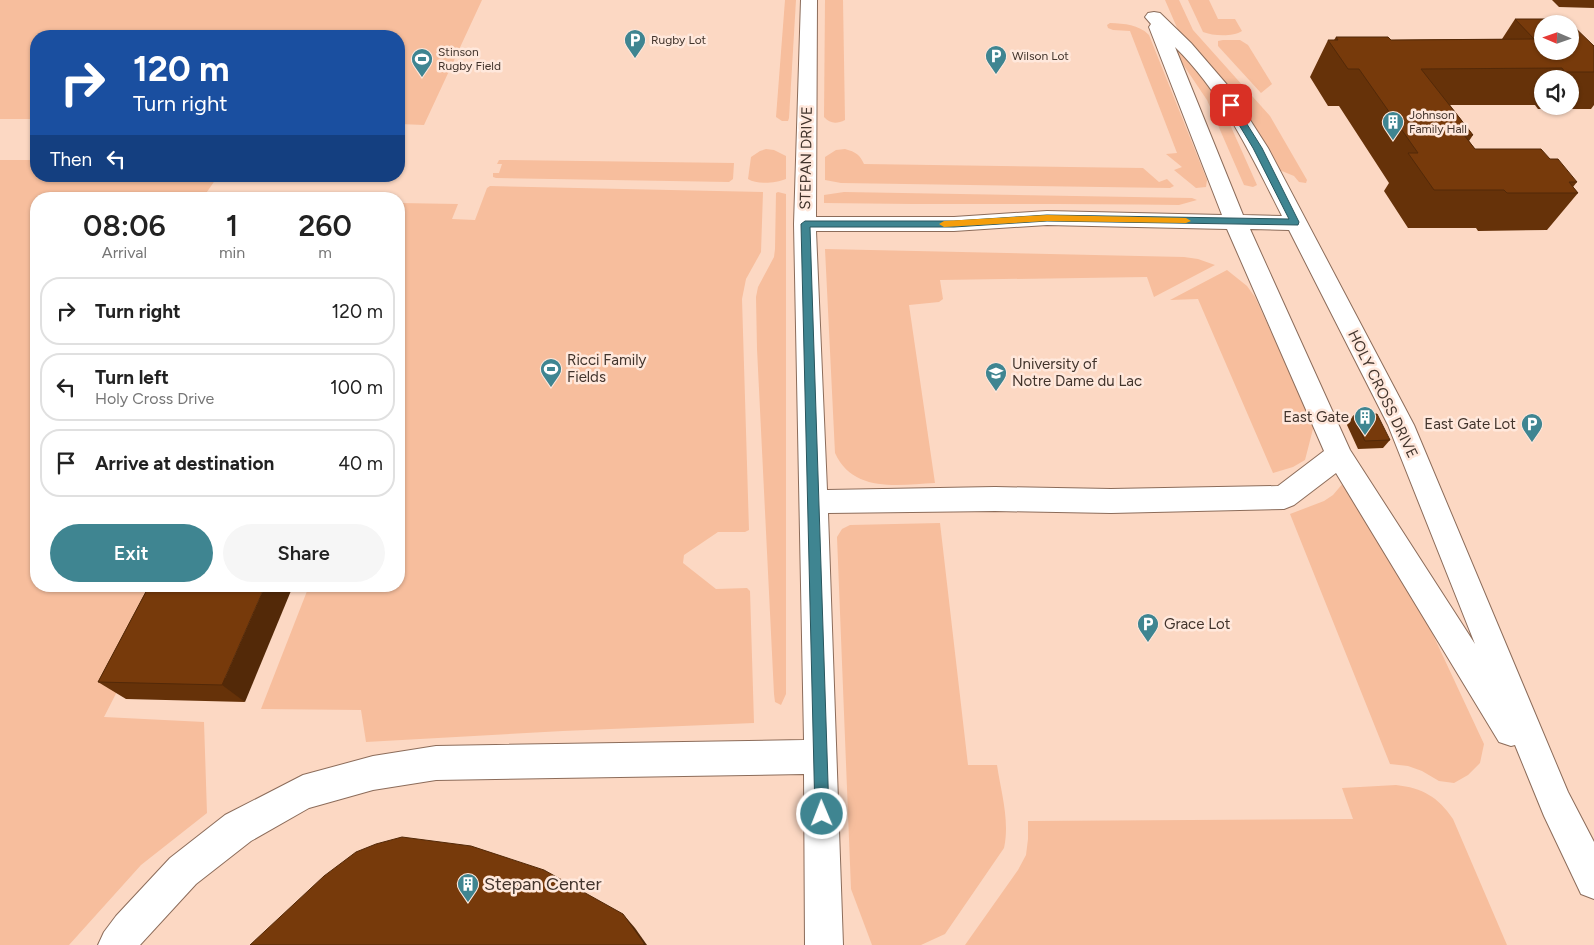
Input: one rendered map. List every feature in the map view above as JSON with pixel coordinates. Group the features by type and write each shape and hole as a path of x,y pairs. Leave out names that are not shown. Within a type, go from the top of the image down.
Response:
{"street":[{"name":"STEPAN DRIVE","path":"809,0 805,224 821,757 824,945"},
{"name":"HOLY CROSS DRIVE","path":"1151,8 1235,222 1339,455 1556,804"},
{"name":"HOLY CROSS DRIVE","path":"1151,8 1222,91 1258,148 1401,425 1556,804 1594,881"},
{"path":"805,224 954,224 1047,218 1295,222"},
{"path":"814,502 1284,497 1339,455"},
{"path":"117,945 183,871 238,828 303,792 374,773 446,763 821,757"}],"shaded area":[{"name":"Stinson Rugby Field","path":"0,0 482,0 424,125 405,124 405,30 30,30 30,119 0,119"},
{"path":"785,0 796,0 789,118 788,121 782,121 776,117"},
{"path":"825,0 843,0 845,120 836,123 824,117"},
{"path":"1165,0 1179,0 1193,30 1270,116 1307,180 1306,183 1299,182 1294,176 1277,169 1234,94 1178,30"},
{"path":"1188,0 1209,0 1218,19 1235,19 1242,31 1223,35 1203,32"},
{"path":"1110,23 1136,27 1149,35 1207,180 1206,187 1196,188 1174,170 1182,167 1166,154 1177,153 1130,31 1108,28 1107,25"},
{"path":"1240,40 1248,45 1272,84 1261,93 1218,46 1218,41"},
{"path":"1168,42 1173,42 1219,100 1257,185 1253,187 1244,185 1207,100"},
{"path":"766,149 774,150 786,156 786,179 767,183 748,179 751,157"},
{"path":"845,149 857,154 864,164 1143,168 1159,182 1167,179 1174,186 1170,188 841,183 825,180 825,157 836,150"},
{"path":"0,160 30,160 30,182 214,182 207,192 30,192 30,592 168,592 104,717 204,722 207,813 141,865 69,945 0,945"},
{"path":"499,160 734,163 733,179 729,182 496,178 493,177 493,173 499,173 502,164 497,164"},
{"path":"490,186 763,192 761,252 746,279 742,299 749,530 745,532 718,532 684,555 683,563 716,589 747,588 750,591 754,723 366,742 361,710 261,709 307,592 405,592 405,203 458,204 452,219 475,220 487,188"},
{"path":"844,192 1192,198 1197,200 1179,205 824,203 824,195"},
{"path":"776,193 786,194 786,694 781,705 775,702 774,694 756,297 758,287 774,257"},
{"path":"825,249 1184,257 1198,259 1215,265 1154,297 1147,277 940,280 943,299 939,302 909,305 935,483 892,485 865,481 853,475 843,466 835,453"},
{"path":"1227,270 1247,286 1255,297 1314,425 1305,460 1293,467 1273,473 1198,299 1170,300"},
{"path":"1344,482 1406,577 1484,744 1480,763 1468,775 1454,783 1439,781 1422,771 1408,766 1390,764 1290,514 1324,501 1333,495"},
{"path":"940,523 968,765 997,765 1003,796 1006,838 1004,848 945,934 921,945 872,945 851,889 837,537 842,529 850,525"},
{"path":"1396,785 1414,788 1429,795 1442,805 1453,819 1507,945 965,945 1018,870 1026,855 1028,821 1353,819 1342,788"}],"building":[{"path":"1515,19 1534,19 1534,39"},
{"path":"1579,32 1594,46 1594,72 1579,72 1579,70 1564,70 1562,68 1421,69 1473,135 1464,135 1475,149 1541,149 1550,159 1558,159 1577,182 1569,182 1578,193 1434,190 1408,153 1418,153 1359,69 1348,69 1328,40 1338,40 1336,37 1388,37 1391,40 1534,39 1534,60 1579,60"},
{"path":"1377,414 1390,440 1365,441 1353,416"},
{"path":"146,592 262,592 222,685 98,682"},
{"name":"Stepan Center","path":"402,837 471,846 544,870 623,914 644,945 250,945 324,876 356,852"}],"slow traffic":[{"path":"944,224 1047,218 1186,221"}],"place":[{"name":"Rugby Lot","path":"635,59"},
{"name":"Wilson Lot","path":"996,75"},
{"name":"Stinson Rugby Field","path":"422,78"},
{"name":"Johnson Family Hall","path":"1393,141"},
{"name":"Ricci Family Fields","path":"551,388"},
{"name":"University of Notre Dame du Lac","path":"996,392"},
{"name":"East Gate","path":"1365,436"},
{"name":"East Gate Lot","path":"1532,443"},
{"name":"Grace Lot","path":"1148,643"},
{"name":"Stepan Center","path":"468,903"}],"route":[{"path":"822,814 805,224 954,224 1047,218 1295,222 1258,148 1231,105"}]}
